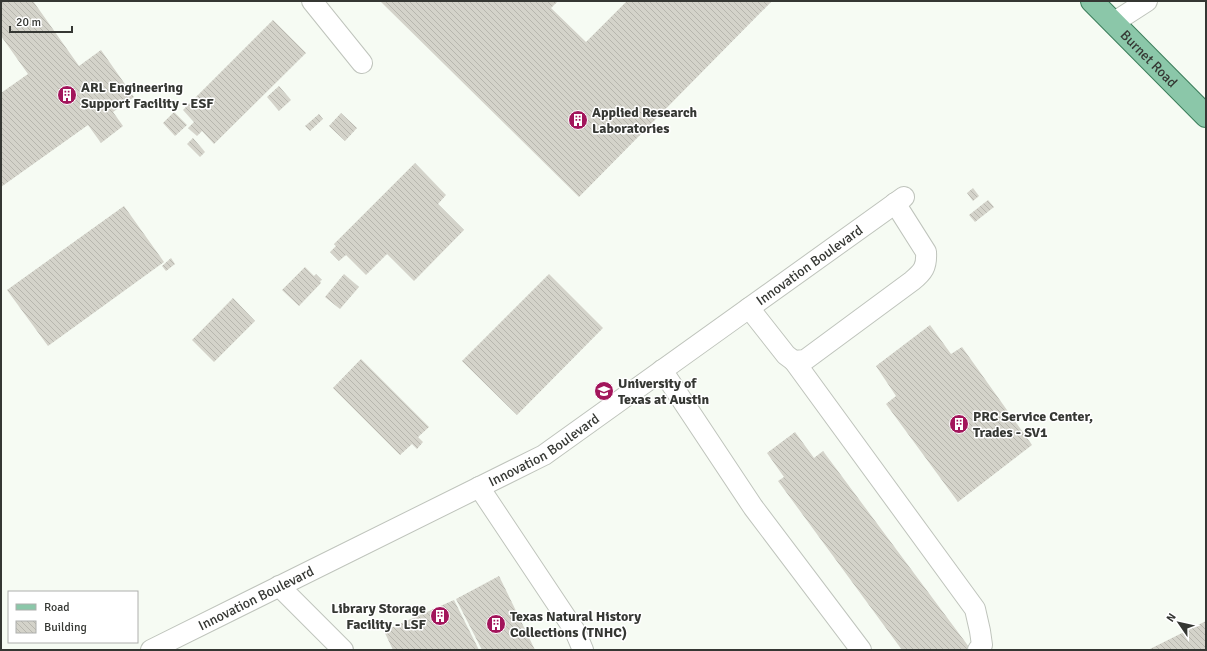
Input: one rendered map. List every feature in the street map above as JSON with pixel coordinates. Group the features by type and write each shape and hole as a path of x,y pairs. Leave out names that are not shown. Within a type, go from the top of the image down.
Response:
{"main road":[{"name":"Burnet Road","path":"1092,1 1206,116"}],"street":[{"path":"312,1 362,63"},
{"path":"1113,23 1147,1"},
{"name":"Innovation Boulevard","path":"151,650 544,455 900,200 926,252 927,262 922,273 805,360 794,361"},
{"path":"749,308 786,355 794,361 975,609 982,645 978,650"},
{"path":"662,370 753,507 861,650"},
{"path":"479,487 575,631 583,650"},
{"path":"279,586 344,650"}],"building":[{"name":"ARL Engineering Support Facility - ESF","path":"1,1 33,1 79,66 101,50 134,97 113,112 123,126 101,143 88,125 1,187 1,93 28,74 1,36"},
{"name":"Applied Research Laboratories","path":"380,1 558,1 551,8 586,42 627,1 772,1 579,197"},
{"path":"273,20 306,53 214,144 202,131 197,136 188,128 194,122 183,110"},
{"path":"279,86 291,100 279,111 267,97"},
{"path":"174,112 187,125 175,136 163,123"},
{"path":"341,113 357,128 345,141 329,126"},
{"path":"319,114 323,119 310,131 305,126"},
{"path":"193,138 205,152 200,157 187,144"},
{"path":"415,163 446,195 438,204 464,230 414,281 387,254 366,275 346,255 339,261 330,252 336,246 334,244"},
{"path":"973,188 979,196 973,201 967,193"},
{"path":"988,200 994,207 975,222 969,215"},
{"path":"124,206 164,262 48,346 7,290"},
{"path":"171,258 175,264 166,271 162,266"},
{"path":"305,267 314,276 316,274 322,280 320,281 321,283 299,306 282,290"},
{"path":"344,274 359,287 340,309 325,297"},
{"path":"549,274 603,328 517,415 462,361"},
{"path":"233,298 255,321 214,362 192,340"},
{"name":"PRC Service Center, Trades - SV1","path":"930,325 951,354 962,347 1032,445 958,502 886,404 896,396 876,366"},
{"path":"361,359 429,427 418,437 423,442 417,449 412,444 400,455 333,388"},
{"path":"795,432 814,458 823,451 969,647 965,650 902,650 778,481 784,477 767,453"},
{"name":"Texas Natural History Collections (TNHC)","path":"499,576 535,650 482,650 456,599"},
{"name":"Library Storage Facility - LSF","path":"454,600 479,650 393,650 384,631"},
{"path":"1206,621 1206,650 1148,650"}],"place":[{"name":"ARL Engineering Support Facility - ESF","path":"67,95"},
{"name":"Applied Research Laboratories","path":"578,120"},
{"name":"University of Texas at Austin","path":"604,391"},
{"name":"PRC Service Center, Trades - SV1","path":"959,424"},
{"name":"Library Storage Facility - LSF","path":"440,616"},
{"name":"Texas Natural History Collections (TNHC)","path":"496,624"}]}
